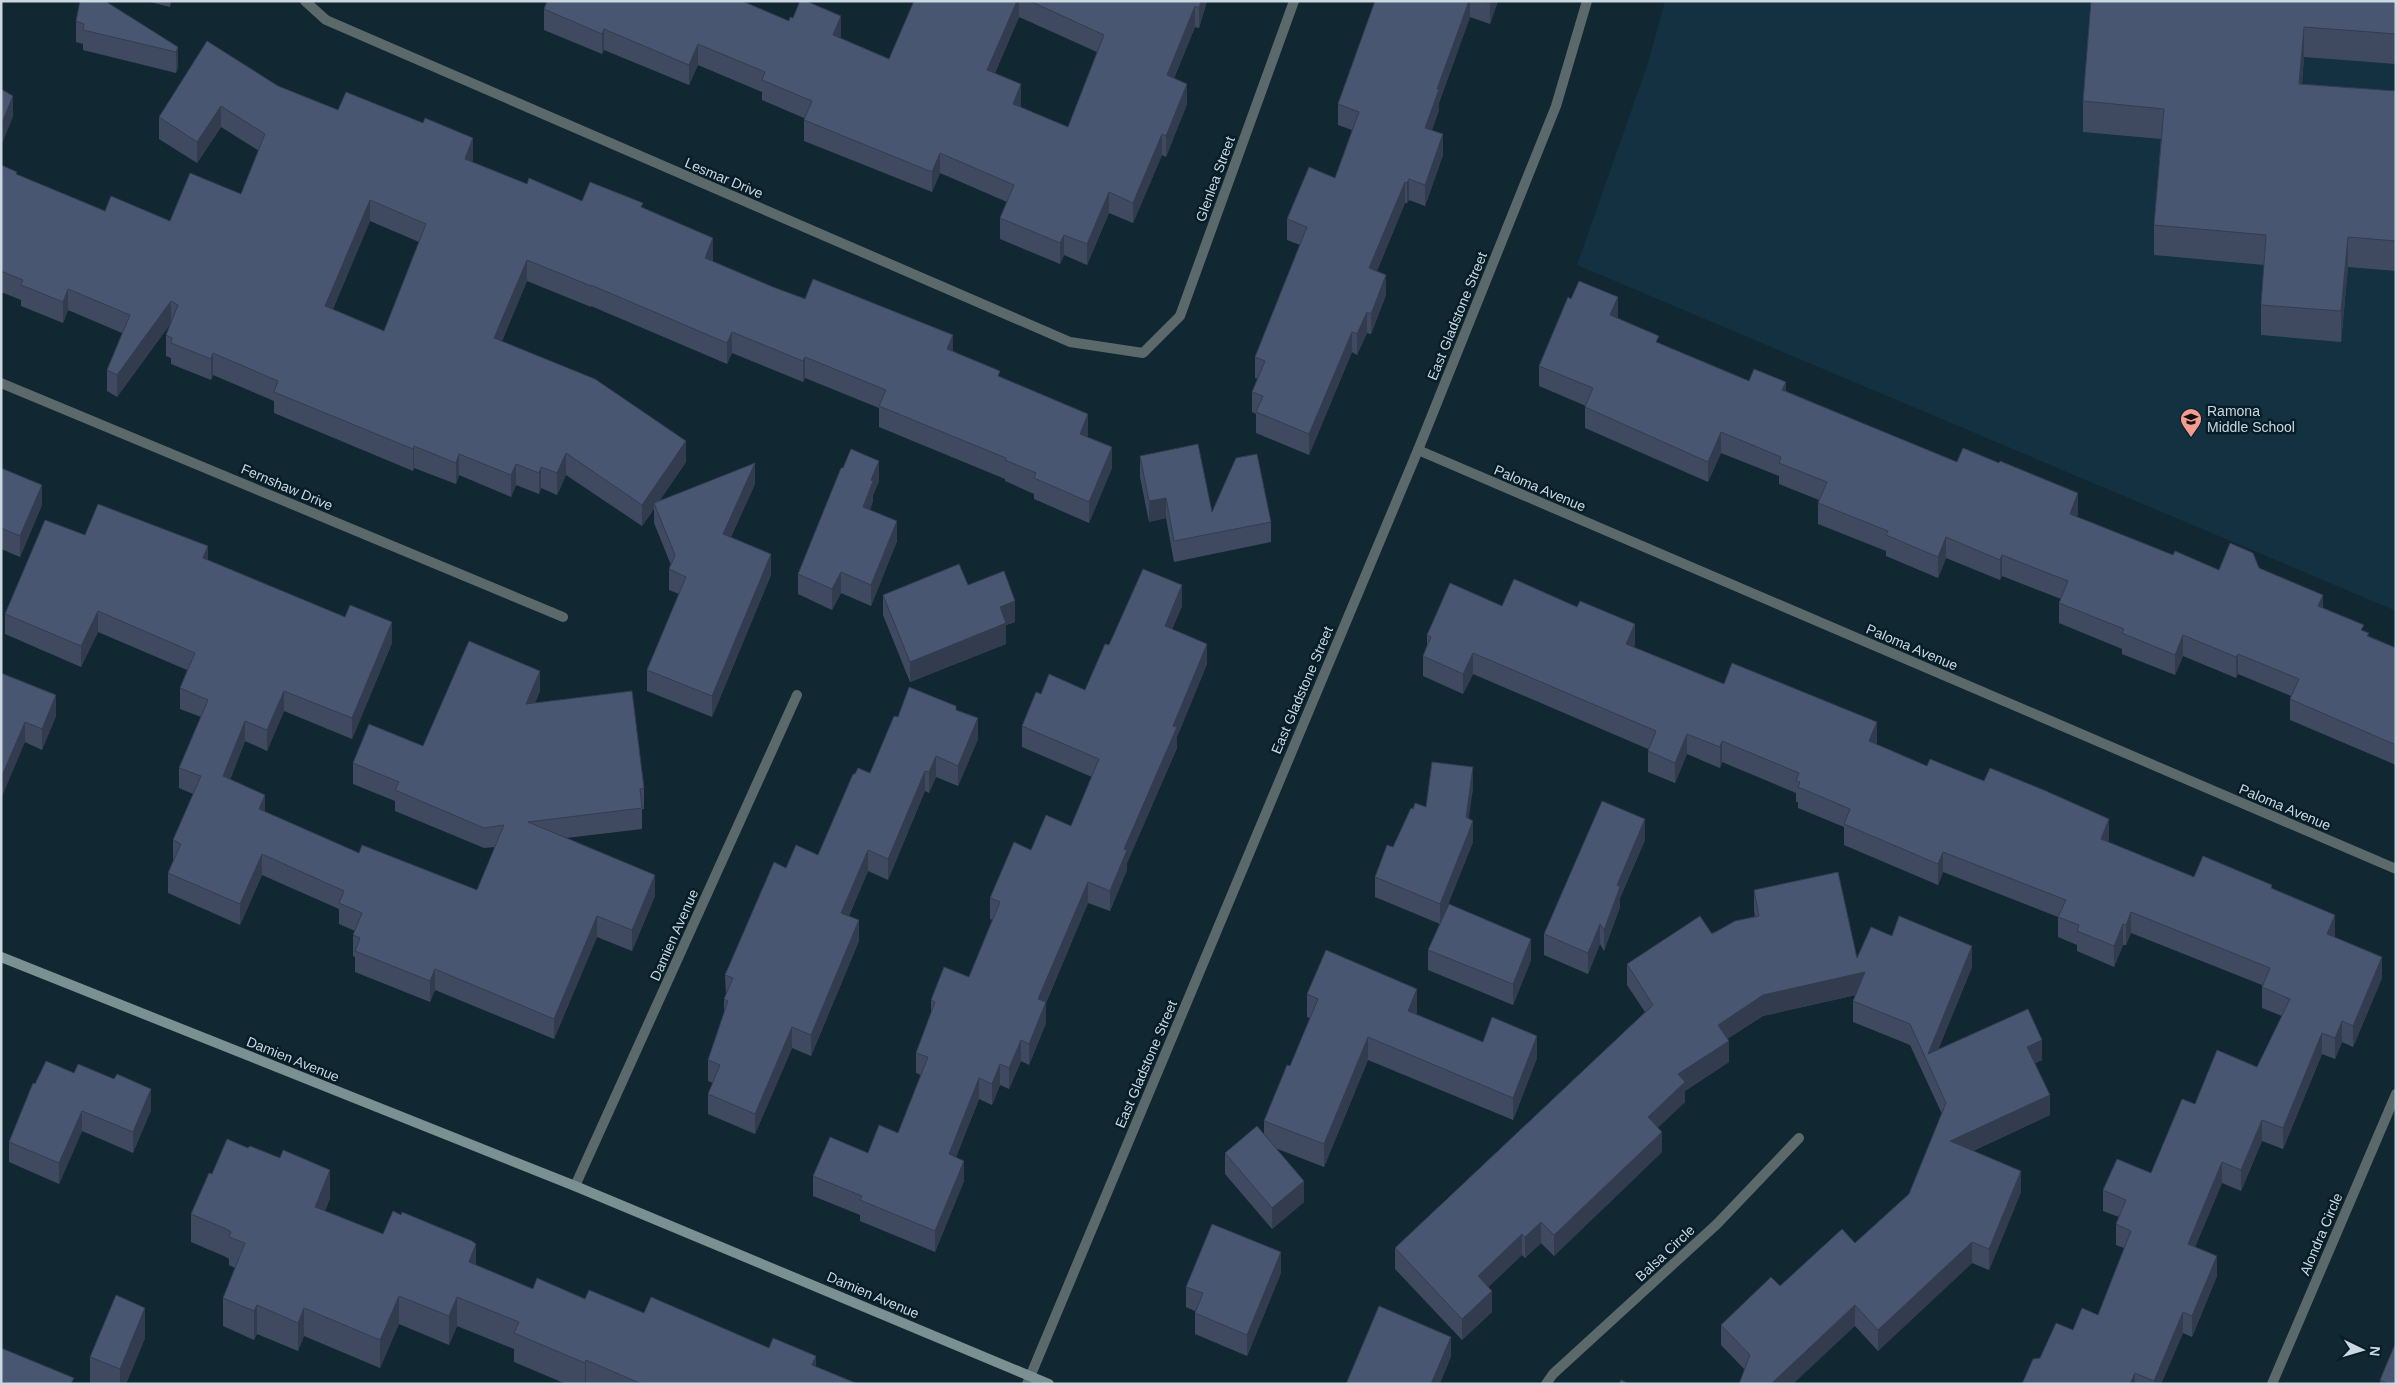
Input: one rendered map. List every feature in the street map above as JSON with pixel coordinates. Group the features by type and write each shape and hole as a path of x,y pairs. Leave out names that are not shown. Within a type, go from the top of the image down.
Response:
{"main road":[{"name":"Damien Avenue","path":"1,957 575,1186 1029,1380 1049,1384"}],"street":[{"name":"Lesmar Drive","path":"306,1 326,20 1070,342 1143,353"},
{"name":"Glenlea Street","path":"1143,353 1180,316 1294,1"},
{"name":"East Gladstone Street","path":"1029,1380 1418,450 1556,106 1587,1"},
{"name":"Fernshaw Drive","path":"1,383 563,617"},
{"name":"Paloma Avenue","path":"1418,450 2396,869"},
{"name":"Damien Avenue","path":"575,1186 797,694"},
{"name":"Alondra Circle","path":"2272,1384 2396,1094"},
{"name":"Balsa Circle","path":"1546,1384 1553,1374 1717,1224 1799,1138"}],"shaded area":[{"name":"Ramona Middle School","path":"1665,1 2396,1 2396,611 1577,265 1648,63"}],"building":[{"path":"80,1 105,1 178,47 176,52 83,30 84,24 76,21"},
{"path":"547,1 742,1 789,21 790,17 793,18 800,1 806,1 841,16 833,35 889,59 914,1 1017,1 987,70 1021,84 1013,104 1068,127 1104,35 1030,1 1201,1 1199,8 1195,6 1167,75 1187,84 1166,136 1162,134 1133,203 1109,192 1087,244 1064,235 1060,243 1000,218 1014,185 940,153 932,172 804,120 812,101 762,80 765,72 698,44 689,65 604,29 602,34 544,9"},
{"path":"1375,1 1469,1 1425,128 1443,134 1425,185 1409,179 1407,183 1405,182 1369,268 1386,275 1371,314 1367,312 1357,334 1352,332 1309,434 1256,412 1263,396 1252,392 1265,361 1255,357 1307,227 1287,219 1309,167 1335,178 1359,112 1338,104"},
{"path":"2091,1 2396,1 2396,34 2304,27 2299,84 2396,91 2396,241 2348,237 2341,311 2261,305 2266,235 2154,225 2164,109 2083,101"},
{"path":"207,41 278,86 338,110 346,92 423,123 425,118 473,138 465,159 527,184 529,178 582,201 590,182 643,203 641,207 713,238 705,258 773,287 805,299 813,279 953,335 947,349 1000,371 998,376 1088,414 1080,434 1112,447 1089,502 1034,478 1036,473 1005,460 1006,458 879,406 886,390 805,357 803,361 732,332 727,343 527,260 494,338 595,379 686,441 642,505 566,453 557,473 541,467 539,473 516,464 511,475 459,454 456,463 414,446 413,449 274,392 278,381 213,353 211,359 171,343 172,338 166,335 178,305 171,301 117,375 107,370 130,315 68,289 63,302 21,285 23,280 1,271 1,165 17,172 16,174 105,211 111,196 170,221 190,173 241,194 265,134 221,106 197,142 159,117","holes":["370,200 426,224 384,331 325,306"]},
{"path":"1,89 13,96 1,125"},
{"path":"1579,281 1618,297 1610,315 1659,336 1656,342 1749,381 1754,369 1786,382 1782,390 1957,462 1963,448 2078,493 2070,514 2173,555 2175,551 2219,570 2230,543 2253,553 2259,568 2323,595 2318,606 2364,625 2361,630 2369,633 2367,636 2396,648 2396,745 2290,699 2299,679 2238,654 2236,657 2183,635 2175,655 2122,633 2124,629 2059,603 2068,581 2002,555 2000,560 1946,537 1938,557 1886,535 1888,531 1818,503 1827,482 1779,463 1781,457 1721,432 1708,462 1585,407 1593,388 1539,366 1568,297 1571,299"},
{"path":"1198,444 1212,512 1236,458 1257,454 1271,522 1174,541 1166,498 1149,501 1140,456"},
{"path":"851,449 879,461 863,507 897,521 871,585 841,572 832,589 798,574 841,468 843,468"},
{"path":"755,463 723,534 771,554 712,696 647,670 686,577 669,569 675,555 654,503"},
{"path":"1,468 42,485 20,536 1,528"},
{"path":"98,504 208,546 203,558 345,617 350,605 392,622 352,718 284,691 267,730 245,721 223,776 265,795 259,809 359,853 362,845 477,890 504,825 484,828 395,790 399,782 353,763 369,724 423,746 469,641 540,671 526,704 632,691 644,788 640,789 642,808 528,822 655,875 632,930 597,916 554,1019 435,969 430,981 355,951 360,938 353,935 362,913 339,903 344,891 262,854 240,904 168,873 181,844 173,840 201,776 179,768 208,700 180,688 195,653 98,611 81,646 5,614 45,520 85,535"},
{"path":"959,564 968,585 1004,571 1015,601 1000,607 1006,623 910,662 883,595"},
{"path":"1143,569 1182,585 1165,626 1207,644 1173,726 1177,727 1124,849 1127,850 1110,891 1088,882 1038,999 1046,1002 1029,1044 1021,1040 1009,1068 1000,1064 992,1084 979,1078 949,1154 964,1161 935,1231 860,1200 862,1196 813,1176 830,1137 868,1153 879,1125 898,1133 928,1057 916,1053 935,1002 931,1000 944,967 969,977 1000,902 990,898 1014,842 1031,850 1046,815 1071,826 1099,759 1022,726 1036,692 1041,694 1049,674 1085,690 1105,644 1109,645"},
{"path":"1514,579 1577,607 1580,601 1635,624 1626,644 1724,684 1732,663 1877,722 1869,741 1927,766 1930,759 1984,781 1990,768 2046,791 2109,819 2101,839 2194,877 2203,856 2272,885 2271,888 2335,915 2327,934 2382,957 2353,1026 2342,1021 2335,1038 2322,1033 2283,1128 2262,1120 2241,1170 2222,1162 2188,1244 2217,1256 2192,1316 2183,1312 2154,1381 2135,1373 2130,1384 2022,1384 2033,1359 2040,1358 2056,1323 2073,1330 2082,1308 2098,1315 2131,1231 2116,1224 2126,1200 2103,1190 2117,1159 2151,1173 2182,1099 2195,1104 2217,1050 2257,1067 2290,999 2262,987 2270,968 2131,912 2126,925 2123,924 2114,946 2077,931 2079,925 2058,917 2066,900 1943,852 1938,864 1844,824 1850,809 1798,787 1800,782 1796,781 1799,773 1722,741 1720,747 1687,734 1675,763 1648,751 1656,731 1473,653 1463,674 1423,656 1431,637 1427,635 1450,583 1502,606"},
{"path":"1,673 56,695 42,729 25,722 1,778"},
{"path":"909,687 956,706 956,710 978,718 958,766 936,756 929,772 925,771 888,859 868,850 841,913 859,920 811,1035 792,1027 755,1114 708,1094 720,1065 708,1060 728,1001 724,999 733,978 725,975 774,862 786,868 796,845 818,855 853,774 855,774 858,768 870,773 894,716 898,717"},
{"path":"1432,762 1473,767 1466,817 1473,821 1440,904 1375,877 1387,845 1393,847 1411,808 1413,809 1415,803 1426,807"},
{"path":"1602,801 1645,819 1617,885 1620,887 1604,930 1600,924 1588,953 1544,934"},
{"path":"1838,872 1857,958 1871,927 1892,936 1899,916 1972,946 1928,1054 2028,1009 2042,1040 2027,1047 2050,1095 1950,1141 2021,1171 1989,1249 1972,1242 1878,1330 1855,1305 1771,1384 1739,1384 1750,1355 1721,1325 1771,1277 1780,1286 1842,1229 1855,1243 1909,1194 1946,1103 1910,1024 1853,1001 1865,972 1763,995 1718,1025 1729,1041 1678,1074 1685,1082 1648,1117 1662,1132 1554,1235 1541,1222 1525,1237 1522,1234 1478,1276 1492,1291 1462,1319 1395,1248 1653,1005 1627,964 1700,916 1712,934 1735,921 1759,916 1754,890"},
{"path":"1449,904 1531,939 1513,984 1428,950"},
{"path":"1326,950 1417,989 1408,1011 1483,1042 1492,1017 1537,1036 1513,1098 1368,1037 1324,1144 1264,1121 1287,1065 1290,1066 1318,999 1307,994"},
{"path":"46,1061 74,1073 78,1064 114,1079 117,1074 151,1089 133,1132 82,1111 59,1163 9,1142 33,1083 35,1084"},
{"path":"1257,1126 1304,1181 1272,1208 1225,1153"},
{"path":"227,1139 280,1158 283,1150 330,1170 315,1207 383,1234 393,1211 401,1215 402,1212 472,1241 476,1244 469,1262 533,1289 537,1278 585,1299 589,1290 644,1313 651,1297 769,1348 773,1338 816,1356 812,1365 858,1384 642,1384 586,1360 585,1363 514,1333 519,1322 457,1297 449,1316 399,1296 380,1340 304,1308 298,1323 257,1305 254,1311 223,1298 245,1243 229,1237 231,1232 224,1228 191,1214 209,1173 212,1174"},
{"path":"1212,1224 1281,1252 1247,1335 1195,1313 1203,1293 1186,1287"},
{"path":"116,1295 145,1308 120,1369 90,1357"},
{"path":"1379,1306 1451,1337 1431,1384 1346,1384"},
{"path":"2396,1342 2396,1384 2388,1384 2380,1380"},
{"path":"1,1348 74,1378 71,1384 1,1384"},
{"path":"1621,1380 1629,1384 1619,1384"}],"place":[{"name":"Ramona Middle School","path":"2191,438"}]}
